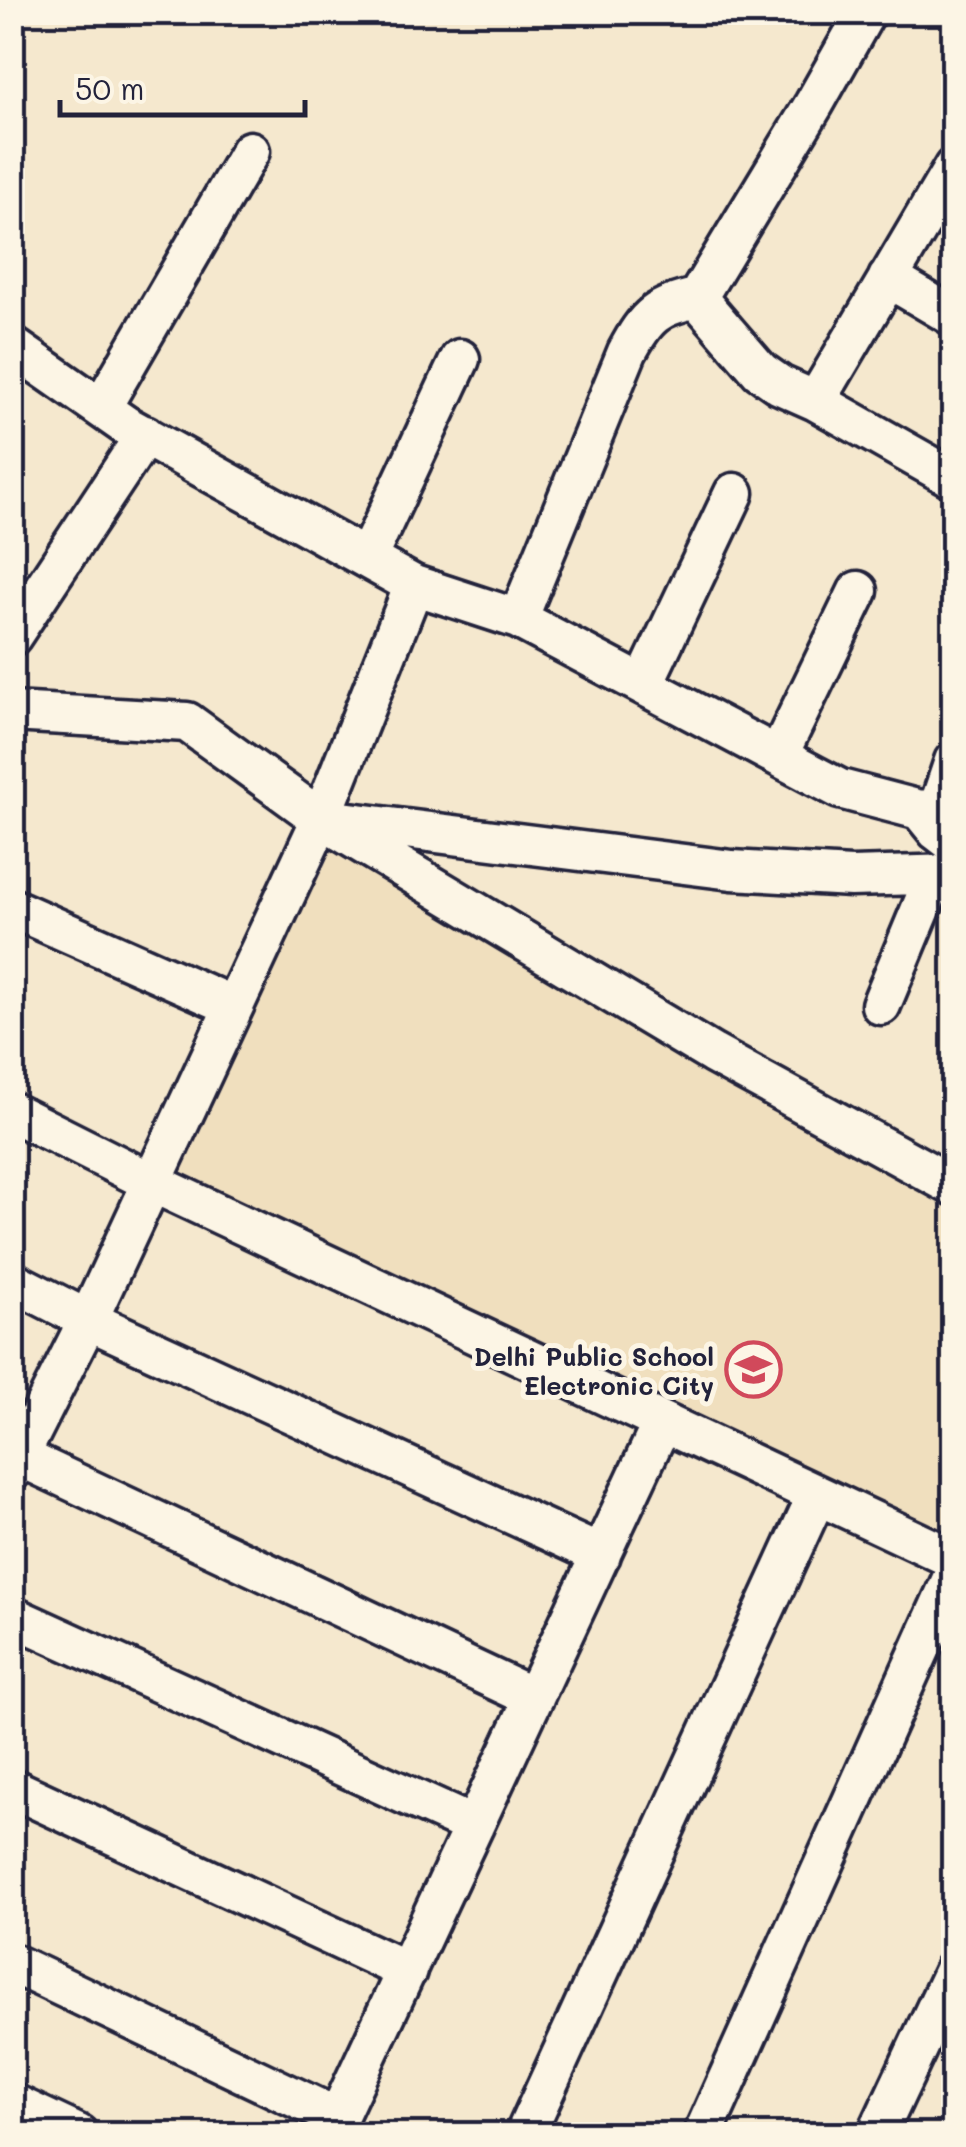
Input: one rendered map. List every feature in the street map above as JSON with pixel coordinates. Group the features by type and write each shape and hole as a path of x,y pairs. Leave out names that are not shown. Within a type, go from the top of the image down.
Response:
{"street":[{"path":"518,619 639,330 672,303 697,298 866,12"},
{"path":"102,408 250,152"},
{"path":"816,401 954,167"},
{"path":"888,278 954,317"},
{"path":"697,298 760,372 954,479"},
{"path":"12,346 145,435 414,584 518,619 840,788 937,808"},
{"path":"366,558 460,359"},
{"path":"12,636 145,435"},
{"path":"644,685 734,492"},
{"path":"414,584 322,818 88,1320 15,1460 534,1698"},
{"path":"778,756 858,591"},
{"path":"12,712 187,722 322,818 714,1054 954,1186"},
{"path":"881,1006 947,864 938,832 937,808 954,761"},
{"path":"322,818 732,870 852,877 947,864"},
{"path":"12,908 233,1006"},
{"path":"12,1112 151,1182 954,1559"},
{"path":"12,1281 88,1320 601,1555"},
{"path":"12,1963 334,2126 662,1423"},
{"path":"526,2134 817,1495"},
{"path":"704,2134 954,1574"},
{"path":"12,1616 474,1826"},
{"path":"12,1788 407,1971"},
{"path":"877,2134 954,1970"},
{"path":"12,2103 78,2134"}],"shaded area":[{"name":"Delhi Public School Electronic City","path":"321,819 953,1175 953,1558 151,1182"}],"place":[{"name":"Delhi Public School Electronic City","path":"753,1370"}]}
